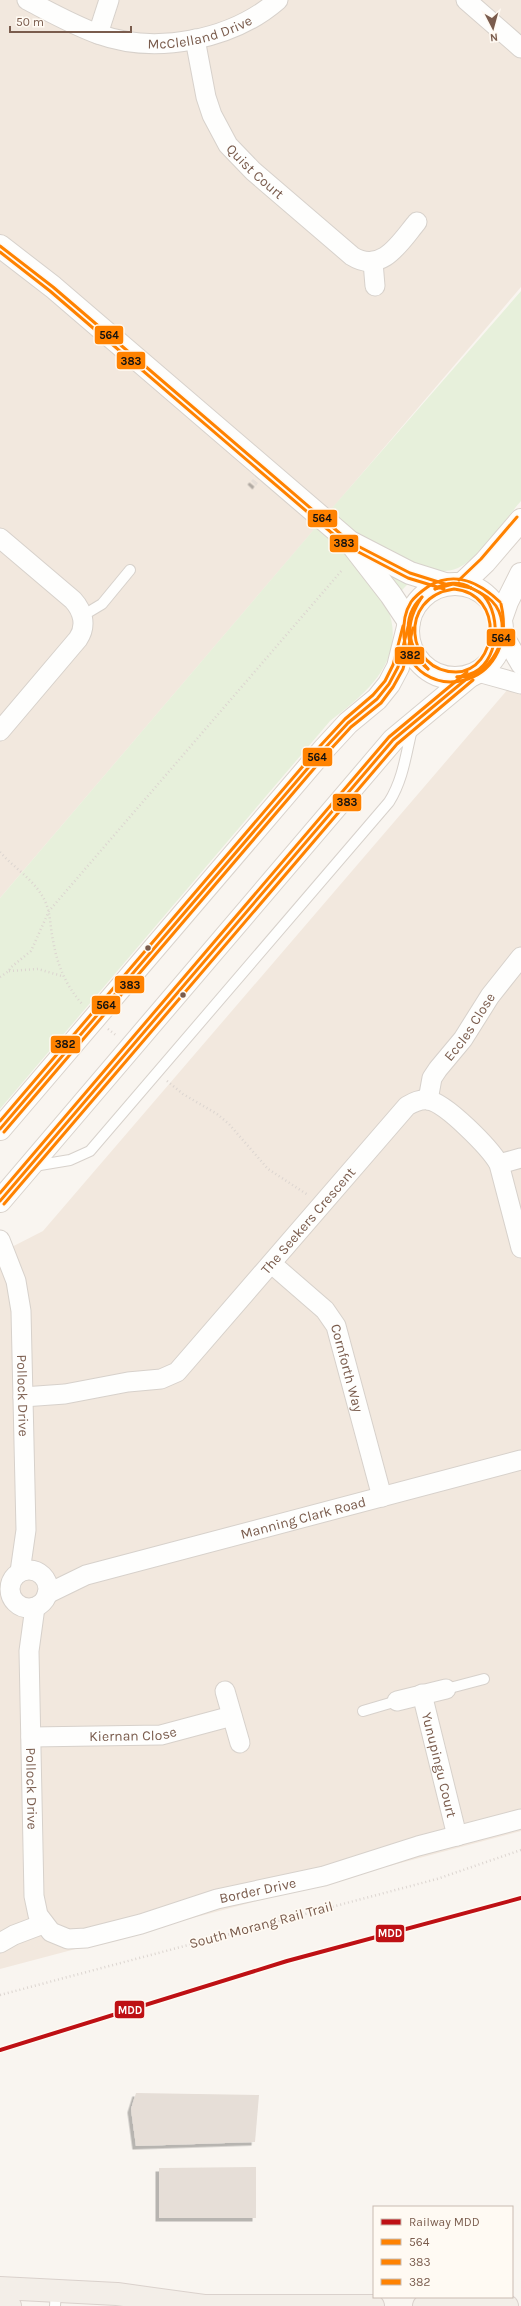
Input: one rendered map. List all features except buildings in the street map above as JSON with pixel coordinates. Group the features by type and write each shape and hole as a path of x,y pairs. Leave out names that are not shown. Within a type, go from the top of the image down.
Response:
{"main road":[{"path":"0,246 53,287 350,542 391,595 408,625 409,642 416,657 426,668 439,675 454,678 474,674"},
{"path":"0,1129 325,748 348,723 377,699 398,667 413,609 421,598 432,590 453,584 485,562 521,520"},
{"path":"350,542 410,573 475,588 487,595 496,606 502,627"},
{"path":"0,1201 393,740 413,721 490,662 495,656 499,649 507,602 521,574"},
{"path":"0,2288 55,2298 117,2294 204,2306"},
{"path":"0,2306 10,2306"},
{"path":"194,2306 373,2306"},
{"path":"424,2306 506,2306"}],"street":[{"name":"McClelland Drive","path":"27,0 98,34 143,43 195,39 222,32 242,24 278,0"},
{"path":"98,34 109,0"},
{"path":"466,0 521,48"},
{"name":"Quist Court","path":"195,39 206,97 212,115 228,145 253,171 352,256 358,259 373,262"},
{"path":"375,286 373,262 388,256 418,222"},
{"path":"0,538 73,600 82,616 82,630 78,639 0,731"},
{"path":"502,627 521,665"},
{"path":"474,674 521,684"},
{"name":"Eccles Close","path":"428,1100 432,1078 463,1039 490,996 521,957"},
{"name":"The Seekers Crescent","path":"23,1397 82,1392 112,1384 169,1377 189,1361 407,1106 420,1100 428,1100"},
{"path":"428,1100 439,1105 484,1143 499,1164 521,1248"},
{"path":"499,1164 521,1158"},
{"name":"Pollock Drive","path":"0,1240 4,1260 16,1281 21,1311 26,1530 23,1592 29,1651 34,1896 36,1911 43,1924"},
{"name":"Cornforth Way","path":"272,1264 325,1310 336,1326 382,1497"},
{"name":"Manning Clark Road","path":"23,1592 521,1460"},
{"path":"397,1701 446,1689"},
{"path":"225,1691 240,1743"},
{"name":"Yunupingu Court","path":"422,1694 457,1836"},
{"name":"Kiernan Close","path":"31,1737 161,1735 232,1716"},
{"name":"Border Drive","path":"43,1924 55,1934 68,1939 103,1934 217,1899 302,1882 418,1846 521,1819"},
{"path":"0,1943 14,1935 43,1924"}],"lane":[{"path":"82,616 102,604 130,570"},
{"path":"30,1167 70,1160 90,1151 389,802 397,790 413,721"},
{"path":"446,1689 484,1679"},
{"path":"363,1710 397,1701"}],"path":[{"path":"0,977 31,951 36,943 49,911 343,569"},
{"path":"9,971 38,968 62,976"},
{"name":"South Morang Rail Trail","path":"0,1995 437,1879 521,1850"}],"shaded area":[{"path":"0,0 521,0 521,287 0,898"},
{"path":"521,674 521,1831 0,1969 0,1253 43,1231"}],"green space":[{"path":"521,291 521,501 483,548 466,563 449,571 422,569 387,606 392,625 392,642 388,658 381,672 358,698 330,721 0,1109 0,898 339,500"}],"rail line":[{"name":"MDD","path":"0,2050 287,1961 521,1898"}],"transit line":[{"name":"564","path":"0,246 53,287 350,542 410,573 445,584"},
{"name":"383","path":"0,252 50,291 347,546 408,578 444,589"},
{"name":"382","path":"459,580 481,559 517,517"},
{"name":"382","path":"500,602 484,589 467,581 449,579 439,581 429,586 419,593 413,600 405,615 404,637 411,660 425,674 443,681 463,680 481,672 495,657 503,634 501,604"},
{"name":"564","path":"435,589 443,585 453,583 463,584 471,588"},
{"name":"564","path":"435,589 453,584 471,588"},
{"name":"564","path":"457,677 469,676 480,671 489,663 496,653 501,641 501,617 496,606 482,593 471,588"},
{"name":"564","path":"457,677 468,675 480,669 487,661 495,639 495,627 490,605 484,596 471,588"},
{"name":"383","path":"454,589 471,594 482,604 489,617 490,632 488,647 481,659 470,668 456,672 439,669 427,660 418,648 415,634 416,619 423,605 436,595 454,589"},
{"name":"564","path":"422,597 412,616 410,634 415,651 428,669"},
{"name":"564","path":"422,597 415,605 411,614 408,624 408,634 415,653 428,669"},
{"name":"382","path":"0,1121 321,745 345,719 373,695 385,681 393,665 403,626"},
{"name":"564","path":"0,1129 325,748 348,723 377,699 389,684 398,667 408,627"},
{"name":"383","path":"4,1132 329,751 351,727 381,703 393,687 403,669 413,628"},
{"name":"382","path":"0,1193 389,737 467,672"},
{"name":"564","path":"0,1201 393,740 470,676"},
{"name":"383","path":"4,1204 397,744 473,680"}]}
